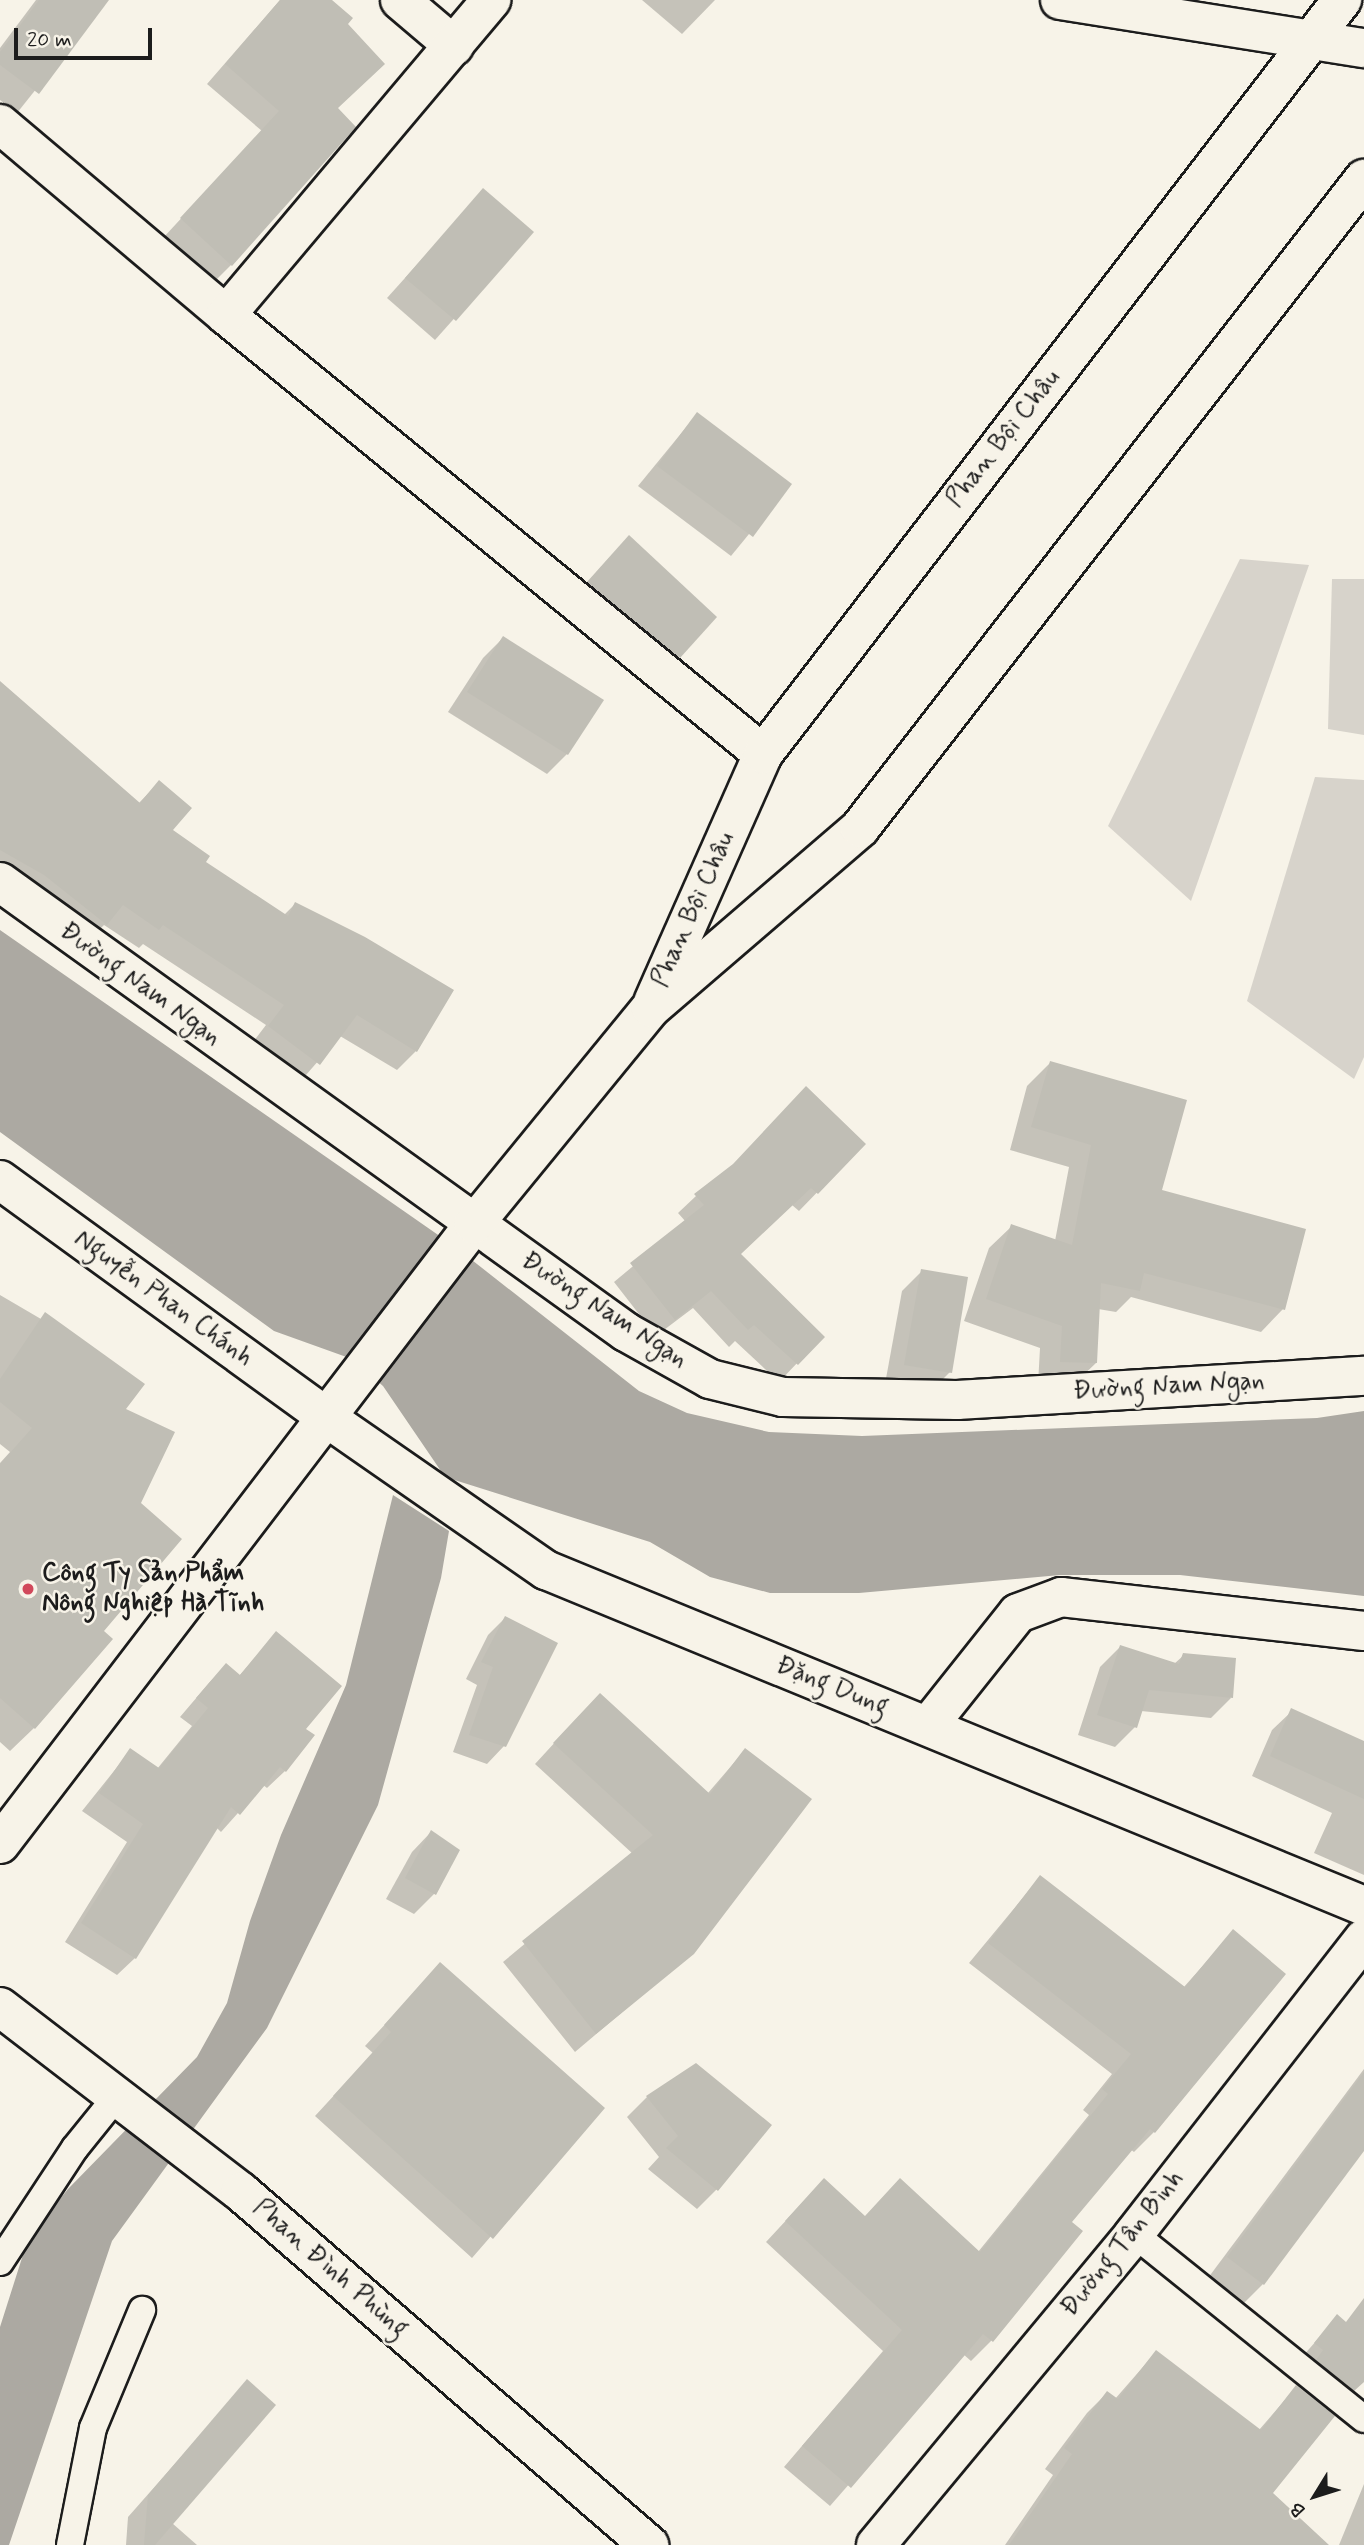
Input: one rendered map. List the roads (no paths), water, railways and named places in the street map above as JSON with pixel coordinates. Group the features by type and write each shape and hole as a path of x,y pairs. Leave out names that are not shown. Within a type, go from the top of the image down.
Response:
{"street":[{"path":"400,0 454,46"},
{"path":"226,315 491,0"},
{"path":"1060,0 1364,48"},
{"name":"Phan Bội Châu","path":"651,1008 763,754 1342,0"},
{"path":"0,124 226,315 763,754"},
{"name":"Phan Bội Châu","path":"651,1008 860,828 1364,179"},
{"name":"Đường Nam Ngạn","path":"0,882 626,1332 698,1372 783,1397 957,1400 1364,1376"},
{"path":"0,1844 474,1224 651,1008"},
{"name":"Nguyễn Phan Chánh","path":"0,1180 327,1418"},
{"name":"Đặng Dung","path":"327,1418 546,1570 1364,1906"},
{"path":"928,1726 1017,1613 1061,1597 1364,1630"},
{"name":"Đường Tân Bình","path":"876,2545 1134,2234 1364,1939"},
{"name":"Phan Đình Phùng","path":"0,2007 191,2154 649,2545"}],"lane":[{"path":"0,2262 75,2148 124,2101"},
{"path":"1134,2234 1364,2419"},
{"path":"70,2545 93,2428 142,2310"}],"place":[{"name":"Công Ty Sản Phẩm Nông Nghiệp Hà Tĩnh","path":"28,1589"}]}
